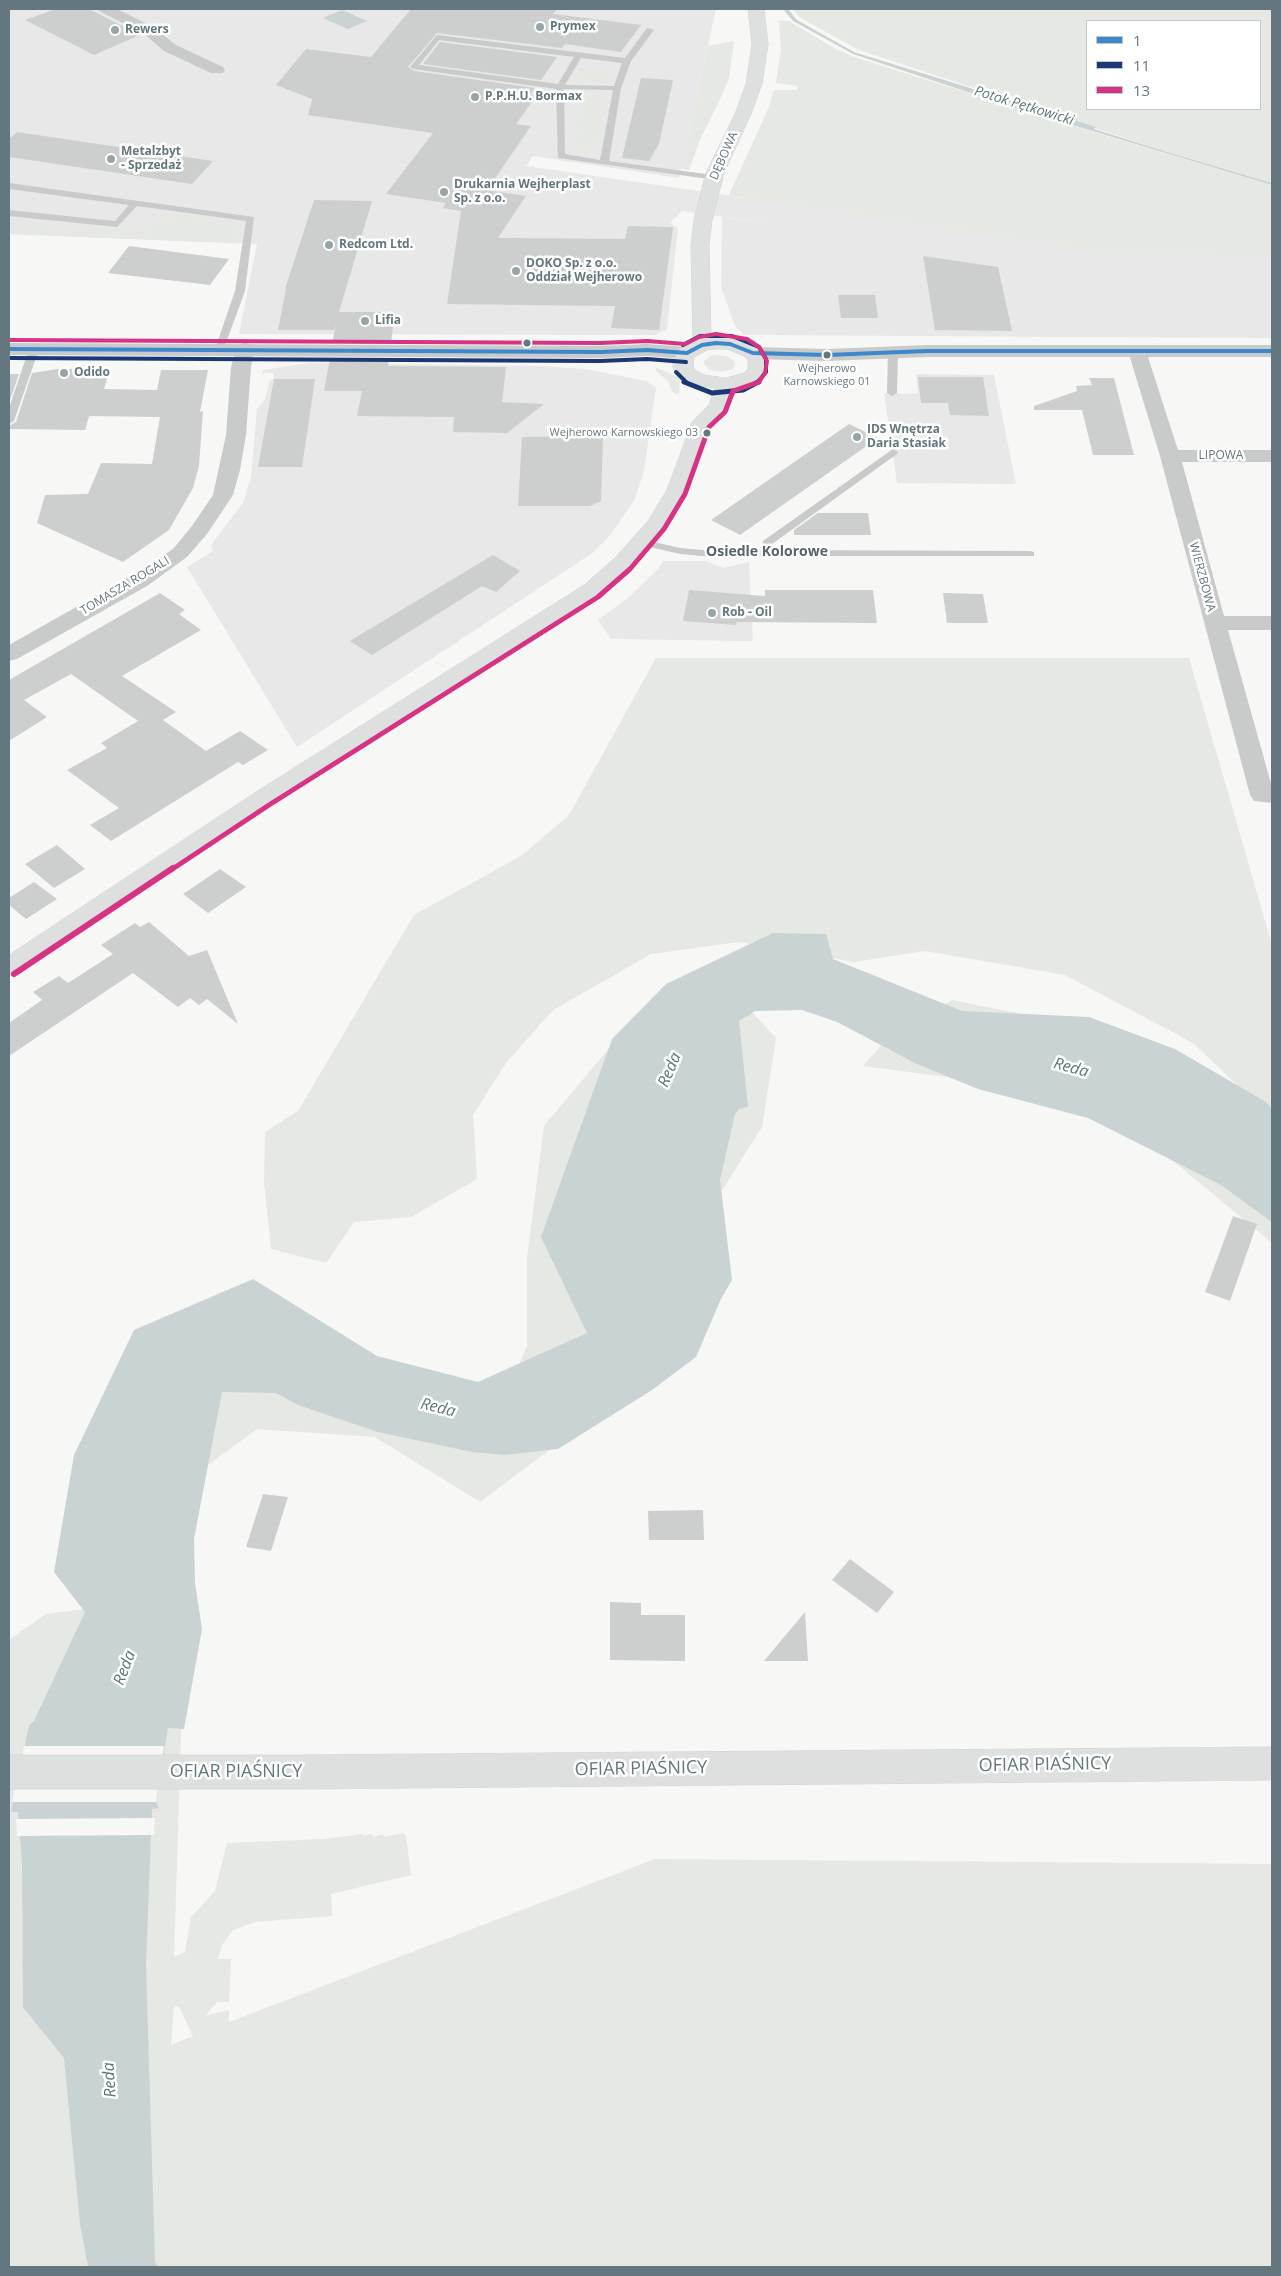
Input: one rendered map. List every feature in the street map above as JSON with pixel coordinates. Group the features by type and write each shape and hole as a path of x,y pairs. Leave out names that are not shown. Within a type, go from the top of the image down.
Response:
{"main road":[{"name":"DĘBOWA","path":"691,355 703,307 700,245 707,200 713,178 743,114 754,84 760,44 756,9"},
{"path":"703,307 730,344 755,361 751,376 726,384 699,380 688,374 691,355 730,344"},
{"path":"699,380 696,405 702,422"},
{"path":"9,967 294,779 592,590 623,562 657,524 677,490 702,422 718,407 726,384"},
{"name":"OFIAR PIAŚNICY","path":"14,1772 161,1773 1272,1763"}],"street":[{"path":"106,9 148,30 170,48 217,70"},
{"path":"9,349 600,352 691,355"},
{"name":"TOMASZA ROGALI","path":"9,654 164,565 180,553 206,522 222,495 230,470 236,435 241,367 245,349"},
{"name":"WIERZBOWA","path":"1137,351 1170,456 1262,795 1272,795"},
{"path":"755,361 893,352 1272,351"},
{"name":"LIPOWA","path":"1170,456 1272,456"},
{"path":"1214,623 1272,623"}],"lane":[{"path":"604,163 617,88 627,61 650,30"},
{"path":"617,88 560,87 414,68 437,36 627,61"},
{"path":"579,55 560,87 561,156 713,178"},
{"path":"9,186 252,219 240,292 220,349"},
{"path":"9,213 117,224 134,204"},
{"path":"9,421 34,349"},
{"path":"892,393 893,352"},
{"path":"767,553 767,543 893,452"},
{"path":"642,542 680,551 1030,554"}],"shaded area":[{"path":"9,9 716,9 679,178 533,156 526,166 740,197 1272,251 1272,338 744,335 735,326 721,287 722,217 824,231 682,211 670,223 678,228 667,329 655,335 239,334 257,244 9,234"},
{"path":"793,9 1272,9 1272,183 1167,152 859,50 799,17"},
{"path":"779,21 789,21 834,48 854,57 1090,131 1272,185 1272,257 1092,251 729,195 769,107 774,90 797,90 797,86 776,83 781,50"},
{"path":"734,41 729,78 723,93 700,140 689,170 681,168 708,46"},
{"path":"582,68 609,72 611,78 607,82 573,80"},
{"path":"583,92 605,95 599,122 603,123 596,149 586,152 572,149 572,144 578,134 572,122 585,105 579,104 584,96 578,95"},
{"path":"181,215 235,223 240,226 241,233 233,243 9,234 9,218 61,226 149,230 155,220"},
{"path":"712,355 727,356 735,362 733,369 721,372 709,370 703,362"},
{"path":"310,363 544,366 585,369 646,381 656,387 644,471 634,501 611,534 594,552 297,747 187,567 213,551 211,545 243,503 251,477 257,409 265,399 270,380 274,379 273,373 264,373 262,377 263,370"},
{"path":"655,367 678,377 680,380 679,394 672,392 669,382 657,372"},
{"path":"916,374 994,375 1016,484 897,483 884,393 918,394"},
{"path":"663,561 706,561 723,568 749,562 753,641 611,639 598,620 629,597 659,568"},
{"path":"656,658 1189,658 1272,945 1272,1243 1160,1150 1032,1088 863,1066 892,1033 952,1000 1091,1028 1239,1087 1193,1043 1065,975 925,951 854,962 739,942 651,954 553,1010 506,1063 473,1115 477,1179 411,1217 354,1222 326,1263 271,1249 264,1181 265,1132 298,1111 414,915 521,856 569,815"},
{"path":"735,994 776,1038 762,1127 666,1279 681,1351 480,1502 375,1437 257,1429 189,1479 174,1957 185,1952 191,1917 215,1891 227,1843 324,1839 363,1834 363,1836 372,1834 373,1837 383,1834 384,1837 403,1833 406,1836 411,1875 331,1894 332,1916 255,1922 233,1930 222,1945 218,1959 231,1959 229,2002 217,2002 205,2016 229,2010 229,2022 655,1859 1272,1864 1272,2267 9,2267 9,1640 46,1614 140,1602 184,1367 485,1436 527,1347 527,1258 544,1126 621,1034","holes":["174,2006 179,2007 193,2036 171,2045"]}],"water":[{"name":"Potok Pętkowicki","path":"783,9 788,9 797,20 854,52 1096,127 1094,129 1167,152 1272,183 1272,185 1019,109 853,54 793,21"},
{"path":"342,10 367,21 348,29 323,18"},
{"name":"Reda","path":"773,933 826,934 833,959 962,1011 1089,1017 1175,1049 1266,1102 1272,1109 1272,1222 1221,1185 1088,1118 978,1089 917,1064 837,1022 802,1010 755,1011 739,1021 748,1107 739,1109 735,1114 720,1180 732,1280 721,1299 696,1357 652,1390 558,1449 504,1455 472,1452 378,1432 298,1405 276,1393 222,1392 194,1539 195,1583 202,1629 184,1729 168,1728 156,1802 159,1808 152,1809 146,1965 155,2262 158,2267 88,2267 80,2224 64,2058 23,2007 22,1863 18,1812 11,1812 29,1725 34,1721 85,1612 54,1572 74,1455 134,1330 253,1279 377,1356 478,1382 587,1333 541,1237 612,1039 666,984"}],"pier":[{"path":"24,1746 164,1746 156,1802 12,1802"},
{"path":"155,1818 154,1835 17,1836 16,1819"}],"building":[{"path":"56,9 89,9 140,35 94,55 25,20"},
{"path":"411,9 557,9 553,14 641,25 621,52 565,44 562,48 437,33 408,67 414,71 535,88 530,95 536,96 516,124 531,126 487,190 526,196 498,238 625,239 628,226 673,227 659,330 611,328 615,306 447,304 461,211 443,208 446,203 386,194 433,133 308,115 312,99 276,85 306,49 371,57"},
{"path":"440,42 557,57 541,80 423,64"},
{"path":"641,78 673,80 659,144 649,161 622,158"},
{"name":"Metalzbyt - Sprzedaż","path":"17,132 213,161 192,184 9,157 9,139"},
{"path":"314,200 372,201 339,312 395,312 391,343 332,343 336,325 334,330 278,330 285,289"},
{"path":"129,246 229,259 210,285 108,273"},
{"path":"923,256 998,267 1012,331 935,330"},
{"path":"838,295 875,295 878,318 841,318"},
{"path":"330,358 389,359 388,366 506,367 502,402 544,404 507,433 453,432 454,417 357,416 362,391 324,391"},
{"path":"58,369 110,369 104,389 157,390 161,370 208,370 200,412 203,411 199,466 193,488 169,530 123,562 37,523 45,495 88,494 101,463 152,464 160,417 89,416 85,430 9,429 9,426 16,422 32,373"},
{"path":"9,374 19,374 9,403"},
{"path":"918,377 983,377 989,416 950,415 948,403 921,403"},
{"path":"1089,378 1114,378 1134,455 1093,455 1082,410 1034,410 1034,406 1077,391 1076,386 1092,385"},
{"path":"274,379 315,379 302,467 258,467"},
{"path":"849,424 878,438 740,535 711,520"},
{"path":"603,436 601,501 590,506 518,506 522,437"},
{"path":"818,513 868,513 871,535 794,535 794,530"},
{"path":"493,555 520,571 496,592 482,586 372,655 350,641"},
{"path":"689,590 765,596 765,590 873,590 877,623 737,622 736,625 683,621"},
{"path":"160,593 185,610 179,614 201,630 122,676 176,712 163,720 206,751 240,731 268,750 243,765 238,762 111,841 90,825 119,808 67,770 107,748 101,743 138,721 71,674 24,700 47,717 9,741 9,680"},
{"path":"943,593 983,594 988,623 947,623"},
{"path":"57,845 85,869 54,888 25,864"},
{"path":"220,869 246,887 208,913 183,894"},
{"path":"34,882 57,899 26,919 9,905 9,898"},
{"path":"149,922 189,956 207,950 238,1024 207,999 199,1005 190,998 178,1007 133,973 9,1056 9,1023 42,1000 33,992 59,976 68,983 113,954 101,945 135,923 140,927"},
{"path":"1233,1216 1257,1224 1230,1301 1205,1292"},
{"path":"263,1494 288,1497 271,1551 246,1547"},
{"path":"703,1510 704,1540 649,1540 648,1511"},
{"path":"850,1559 894,1592 877,1613 832,1580"},
{"path":"610,1602 641,1603 641,1615 685,1615 685,1661 610,1660"},
{"path":"805,1612 808,1661 764,1661"}],"transit line":[{"name":"13","path":"9,340 600,343 647,341 685,344 699,337 716,334 747,339 759,347 767,361 765,373 758,383 733,391 725,412 709,427 685,494 664,529 630,569 598,597 269,805 14,974"},
{"name":"11","path":"676,372 684,382 712,393 743,390 756,384 766,372 766,359 759,347 732,336 700,336 683,345"},
{"name":"1","path":"687,353 702,345 716,343 730,344 753,353 827,355 927,351 1272,351"},
{"name":"1","path":"9,349 600,352 647,350 687,353"},
{"name":"11","path":"9,358 600,361 647,359 686,362"}],"place":[{"name":"Prymex","path":"540,27"},
{"name":"Rewers","path":"115,30"},
{"name":"P.P.H.U. Bormax","path":"475,97"},
{"name":"Metalzbyt - Sprzedaż","path":"111,159"},
{"name":"Drukarnia Wejherplast Sp. z o.o.","path":"444,192"},
{"name":"Redcom Ltd.","path":"329,245"},
{"name":"DOKO Sp. z o.o. Oddział Wejherowo","path":"516,271"},
{"name":"Lifia","path":"365,321"},
{"name":"Wejherowo Karnowskiego 01","path":"827,355"},
{"name":"Odido","path":"64,373"},
{"name":"Wejherowo Karnowskiego 03","path":"707,433"},
{"name":"IDS Wnętrza Daria Stasiak","path":"857,437"},
{"name":"Rob - Oil","path":"712,613"}],"district":[{"name":"Osiedle Kolorowe","path":"767,552"}]}
